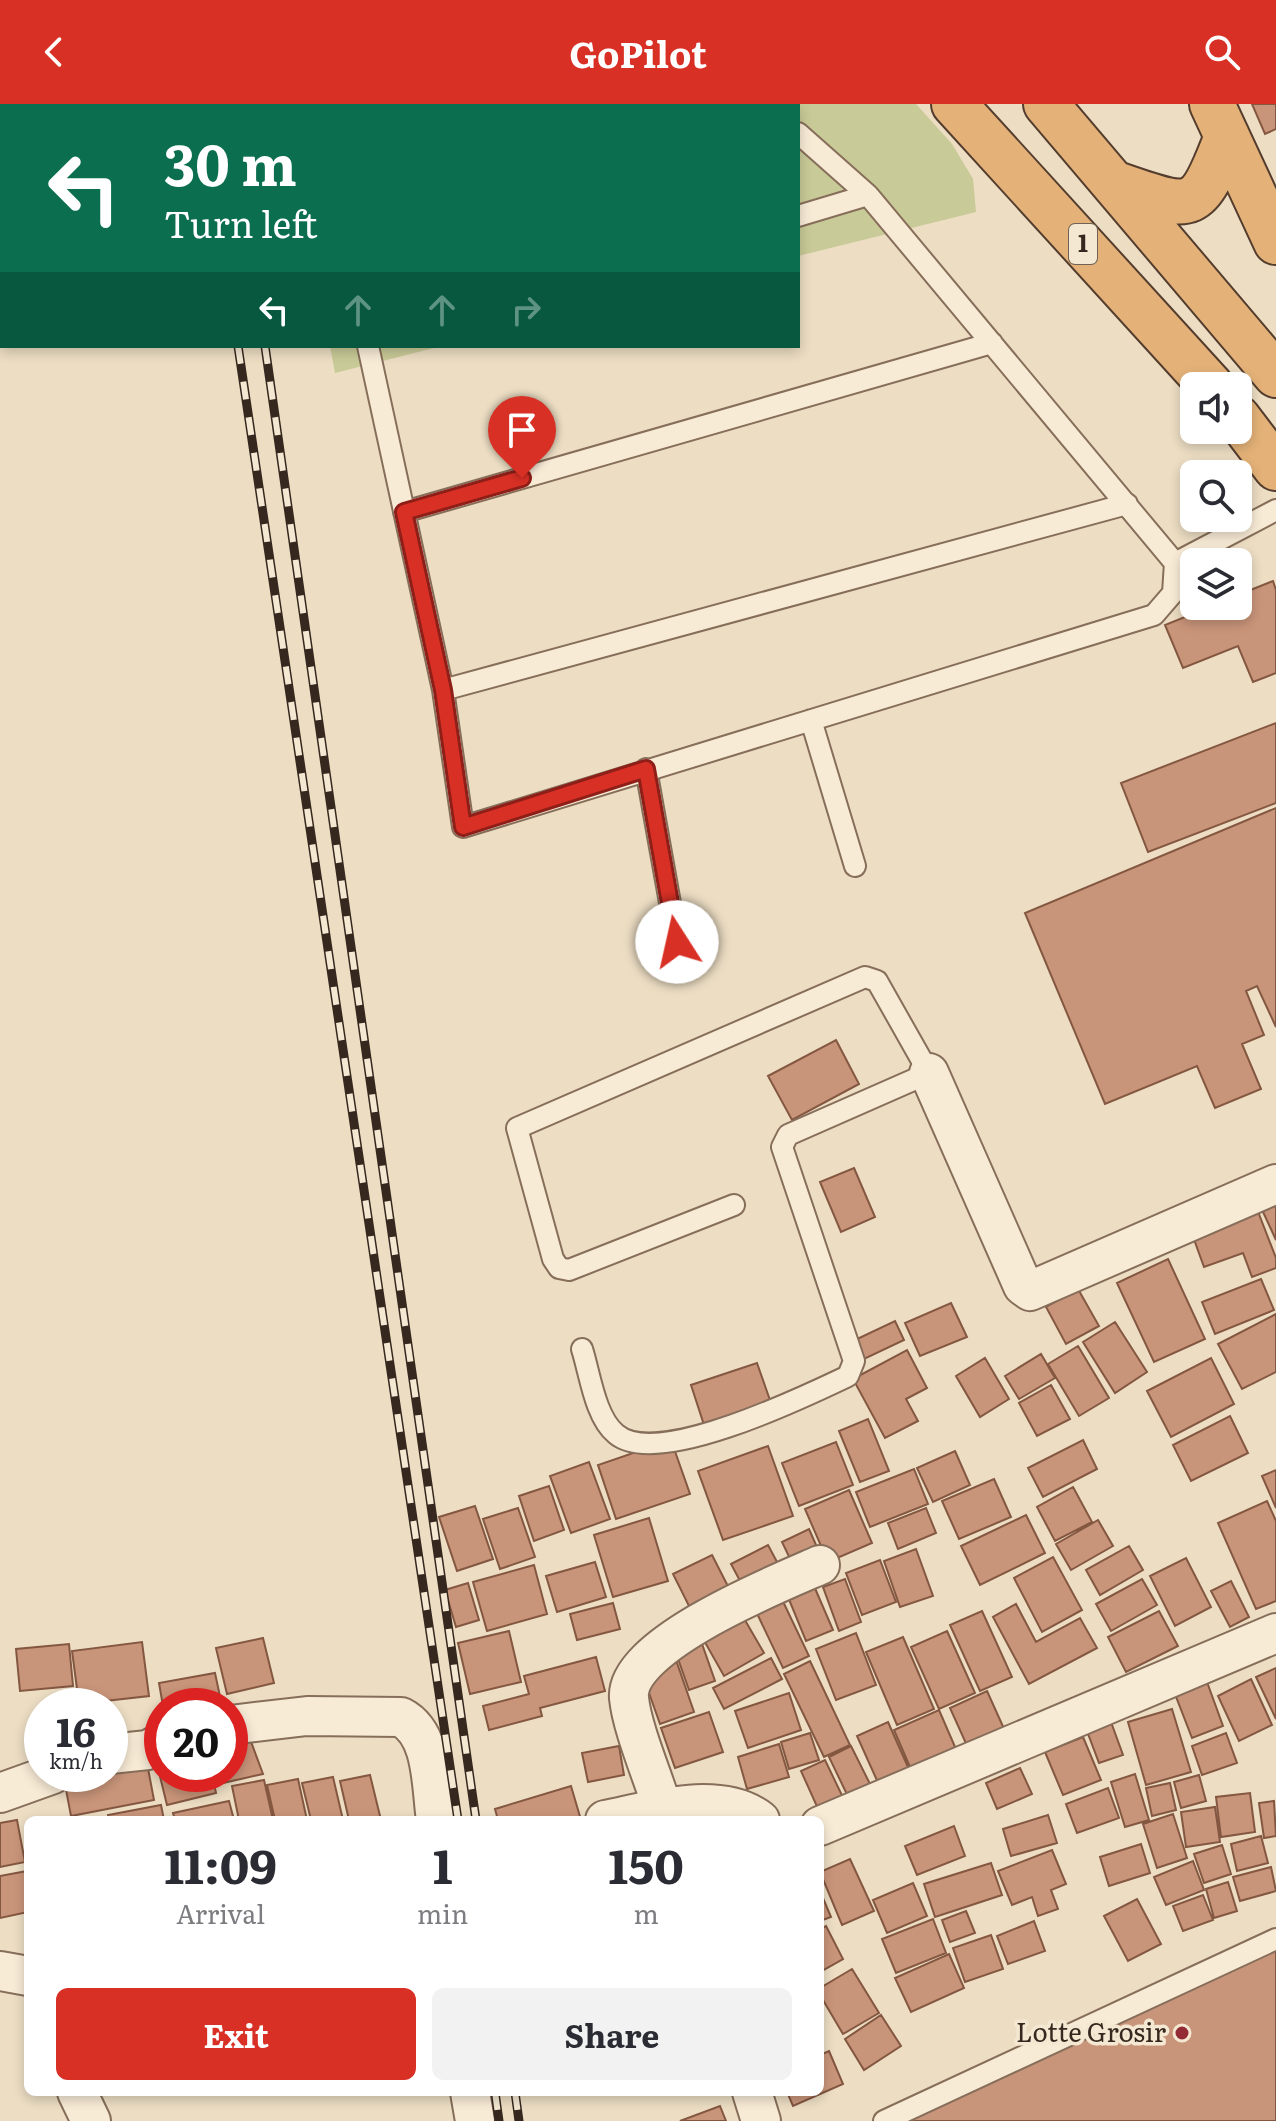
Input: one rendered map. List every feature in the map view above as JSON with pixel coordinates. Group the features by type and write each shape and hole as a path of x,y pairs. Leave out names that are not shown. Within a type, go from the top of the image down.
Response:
{"highway":[{"name":"1","path":"954,104 1198,372"},
{"path":"1046,104 1276,375"},
{"path":"1116,184 1167,202 1190,199 1209,184 1220,120"},
{"path":"1220,120 1276,242"},
{"path":"1252,436 1276,468"}],"street":[{"path":"929,1073 1023,1286 1030,1291 1276,1184"},
{"path":"663,1810 629,1697 635,1678 665,1645 698,1622 820,1565"},
{"path":"824,1824 1276,1633"},
{"path":"248,1723 307,1716 401,1717 411,1722 423,1743 435,1816"},
{"path":"0,1793 24,1784"},
{"path":"628,1816 695,1805 734,1807 752,1816"},
{"path":"79,2096 91,2121"},
{"path":"471,2096 475,2121"},
{"path":"753,2096 761,2121"}],"lane":[{"path":"371,348 443,690 463,827 1154,615 1173,593 1175,563 868,195 800,135"},
{"path":"800,215 868,195"},
{"path":"404,512 992,343"},
{"path":"443,690 1127,504"},
{"path":"1175,563 1276,510"},
{"path":"811,720 855,866"},
{"path":"646,769 677,942"},
{"path":"582,1349 605,1418 615,1434 625,1439 653,1441 706,1433 759,1418 848,1376 854,1361 782,1147 783,1139 929,1073 877,981 865,977 517,1128 553,1259 559,1268 569,1270 734,1205"},
{"path":"884,2121 1276,1939"}],"green space":[{"path":"800,104 916,104 952,144 973,179 976,212 800,256"},
{"path":"330,348 434,348 335,373"}],"building":[{"path":"1252,104 1276,104 1276,129 1265,134"},
{"path":"1273,581 1276,590 1276,673 1253,682 1238,646 1183,668 1165,625 1180,619 1252,620 1252,589"},
{"path":"1276,723 1276,803 1148,852 1121,783"},
{"path":"1276,808 1276,1027 1257,986 1246,991 1264,1035 1242,1044 1261,1089 1215,1108 1197,1066 1105,1104 1025,913"},
{"path":"836,1040 859,1084 792,1120 768,1076"},
{"path":"854,1168 875,1217 841,1232 820,1182"},
{"path":"1276,1193 1276,1240 1258,1201"},
{"path":"1257,1209 1276,1258 1276,1268 1252,1277 1243,1253 1204,1267 1191,1231"},
{"path":"1168,1259 1205,1339 1154,1362 1117,1283"},
{"path":"1261,1279 1274,1310 1215,1334 1202,1302"},
{"path":"1078,1289 1099,1326 1066,1344 1046,1307"},
{"path":"951,1303 967,1337 920,1356 905,1323"},
{"path":"1276,1314 1276,1372 1242,1389 1218,1344"},
{"path":"895,1321 904,1340 864,1359 855,1340"},
{"path":"1115,1322 1147,1372 1115,1393 1083,1342"},
{"path":"1078,1346 1109,1398 1079,1416 1048,1364"},
{"path":"907,1350 927,1388 906,1399 918,1421 885,1438 853,1379"},
{"path":"1041,1354 1055,1378 1019,1399 1005,1376"},
{"path":"985,1358 1009,1399 980,1417 956,1376"},
{"path":"1211,1358 1234,1404 1171,1437 1147,1391"},
{"path":"757,1363 771,1403 704,1425 691,1385"},
{"path":"1051,1385 1070,1419 1037,1436 1019,1403"},
{"path":"1230,1416 1248,1453 1191,1481 1173,1445"},
{"path":"868,1419 889,1471 860,1482 839,1431"},
{"path":"671,1440 690,1494 616,1519 598,1465"},
{"path":"1083,1440 1097,1469 1043,1497 1028,1468"},
{"path":"836,1442 853,1485 799,1506 782,1463"},
{"path":"768,1446 793,1516 723,1540 698,1471"},
{"path":"955,1451 970,1485 933,1502 917,1468"},
{"path":"589,1462 610,1519 571,1533 550,1476"},
{"path":"914,1469 928,1504 870,1527 856,1492"},
{"path":"1276,1470 1276,1508 1262,1476"},
{"path":"994,1479 1011,1517 959,1539 942,1501"},
{"path":"549,1486 564,1530 534,1541 519,1496"},
{"path":"1073,1487 1092,1522 1055,1541 1037,1507"},
{"path":"849,1490 872,1543 828,1562 805,1509"},
{"path":"1267,1501 1276,1521 1276,1601 1256,1609 1218,1523"},
{"path":"475,1506 493,1559 457,1571 439,1517"},
{"path":"518,1508 535,1557 500,1569 483,1519"},
{"path":"926,1508 936,1533 898,1549 888,1523"},
{"path":"1026,1515 1045,1553 980,1585 961,1546"},
{"path":"649,1518 668,1581 613,1597 594,1535"},
{"path":"1098,1520 1113,1546 1071,1570 1056,1544"},
{"path":"809,1529 820,1554 794,1567 782,1542"},
{"path":"768,1545 784,1575 747,1594 731,1564"},
{"path":"1129,1546 1143,1570 1100,1595 1086,1570"},
{"path":"916,1549 933,1596 900,1607 884,1561"},
{"path":"712,1555 733,1596 694,1616 673,1574"},
{"path":"1053,1557 1082,1610 1042,1632 1014,1578"},
{"path":"1186,1558 1211,1607 1175,1626 1150,1576"},
{"path":"880,1560 896,1602 862,1615 846,1573"},
{"path":"595,1562 606,1597 557,1612 546,1576"},
{"path":"534,1565 547,1614 487,1631 473,1582"},
{"path":"845,1579 861,1622 839,1631 823,1587"},
{"path":"1142,1579 1157,1605 1111,1631 1096,1604"},
{"path":"1231,1581 1249,1617 1230,1627 1211,1591"},
{"path":"468,1583 479,1620 456,1627 445,1590"},
{"path":"814,1586 833,1630 806,1641 788,1597"},
{"path":"778,1591 809,1656 783,1668 752,1603"},
{"path":"613,1603 620,1629 577,1640 570,1614"},
{"path":"1016,1604 1036,1642 1080,1618 1097,1648 1029,1684 993,1617"},
{"path":"982,1611 1012,1677 980,1691 950,1625"},
{"path":"1159,1611 1178,1646 1126,1672 1108,1637"},
{"path":"742,1615 764,1653 724,1676 702,1637"},
{"path":"509,1631 521,1682 470,1694 458,1643"},
{"path":"947,1631 975,1693 939,1709 911,1647"},
{"path":"856,1633 876,1685 836,1700 816,1649"},
{"path":"903,1637 934,1709 897,1725 866,1652"},
{"path":"263,1638 274,1683 248,1689 226,1688 216,1648"},
{"path":"701,1641 715,1681 689,1690 675,1650"},
{"path":"142,1642 148,1688 144,1688 144,1697 128,1698 128,1688 77,1688 72,1651"},
{"path":"69,1644 73,1686 24,1688 20,1691 16,1649"},
{"path":"596,1657 605,1691 540,1708 542,1716 489,1730 483,1706 529,1694 524,1676"},
{"path":"771,1658 782,1679 724,1709 713,1688"},
{"path":"676,1660 694,1712 660,1724 642,1673"},
{"path":"810,1661 850,1745 824,1757 784,1674"},
{"path":"1276,1668 1276,1719 1256,1677"},
{"path":"215,1673 218,1688 160,1688 159,1683"},
{"path":"1251,1679 1272,1725 1239,1741 1218,1696"},
{"path":"1207,1682 1223,1726 1192,1738 1175,1694"},
{"path":"987,1691 1010,1742 973,1759 950,1708"},
{"path":"789,1693 801,1730 748,1748 735,1711"},
{"path":"1172,1709 1191,1772 1146,1785 1128,1722"},
{"path":"939,1710 962,1763 917,1783 894,1730"},
{"path":"709,1712 723,1752 675,1768 661,1728"},
{"path":"888,1722 915,1783 884,1796 857,1736"},
{"path":"1111,1722 1123,1755 1099,1763 1087,1731"},
{"path":"810,1733 819,1760 789,1769 781,1742"},
{"path":"1226,1733 1237,1763 1202,1775 1192,1746"},
{"path":"1083,1737 1101,1780 1063,1795 1045,1752"},
{"path":"248,1739 263,1774 248,1777"},
{"path":"779,1744 789,1777 747,1789 738,1757"},
{"path":"619,1746 624,1775 588,1782 582,1753"},
{"path":"851,1746 877,1798 854,1809 829,1757"},
{"path":"825,1760 849,1810 824,1822 824,1816 821,1816 801,1771"},
{"path":"144,1764 144,1792 152,1792 154,1800 71,1816 66,1792 128,1792 128,1767"},
{"path":"1020,1768 1032,1794 997,1809 986,1783"},
{"path":"1135,1774 1149,1820 1125,1827 1111,1782"},
{"path":"370,1775 380,1816 348,1816 340,1781"},
{"path":"1199,1775 1206,1801 1181,1808 1174,1782"},
{"path":"333,1777 342,1816 310,1816 302,1783"},
{"path":"298,1779 306,1816 274,1816 267,1785"},
{"path":"264,1780 272,1816 238,1816 233,1792 248,1792 248,1783"},
{"path":"1170,1783 1176,1810 1152,1816 1146,1788"},
{"path":"571,1786 580,1816 497,1816 495,1809"},
{"path":"1108,1788 1119,1818 1077,1833 1066,1804"},
{"path":"164,1792 216,1792 216,1793 167,1805"},
{"path":"1250,1793 1255,1832 1221,1837 1216,1797"},
{"path":"229,1801 233,1816 174,1816 173,1813"},
{"path":"1274,1801 1276,1836 1264,1838 1259,1803"},
{"path":"161,1805 163,1816 108,1816"},
{"path":"1215,1807 1220,1842 1186,1847 1181,1812"},
{"path":"1173,1814 1187,1858 1157,1868 1143,1824"},
{"path":"1048,1815 1057,1843 1011,1856 1003,1829"},
{"path":"17,1820 24,1862 0,1867 0,1823"},
{"path":"954,1826 965,1856 917,1875 905,1846"},
{"path":"1261,1836 1268,1863 1237,1871 1231,1844"},
{"path":"1141,1844 1150,1873 1109,1886 1100,1857"},
{"path":"1222,1845 1231,1874 1204,1883 1194,1854"},
{"path":"1052,1850 1066,1884 1051,1890 1058,1909 1038,1916 1032,1897 1012,1905 998,1871"},
{"path":"850,1859 874,1911 842,1925 824,1882 824,1870"},
{"path":"1193,1861 1204,1890 1166,1905 1154,1877"},
{"path":"991,1863 1002,1895 935,1917 924,1884"},
{"path":"1271,1867 1276,1891 1240,1901 1233,1877"},
{"path":"24,1872 24,1913 0,1918 0,1876"},
{"path":"1228,1882 1237,1911 1214,1918 1206,1889"},
{"path":"913,1883 927,1916 887,1933 873,1900"},
{"path":"1203,1895 1213,1920 1183,1931 1173,1906"},
{"path":"1137,1899 1161,1944 1128,1961 1104,1916"},
{"path":"824,1900 831,1917 824,1920"},
{"path":"966,1911 975,1933 950,1942 942,1920"},
{"path":"933,1919 946,1953 896,1973 882,1939"},
{"path":"1034,1921 1045,1951 1008,1964 997,1936"},
{"path":"824,1927 843,1959 824,1970"},
{"path":"991,1935 1003,1969 965,1982 953,1948"},
{"name":"Lotte Grosir","path":"1276,1945 1276,2121 902,2121"},
{"path":"949,1954 964,1988 911,2012 895,1978"},
{"path":"852,1969 879,2013 843,2034 824,2002 824,1986"},
{"path":"881,2015 901,2046 864,2070 845,2039"},
{"path":"829,2051 843,2084 824,2092 824,2053"},
{"path":"789,2096 816,2096 793,2106"},
{"path":"720,2106 726,2121 680,2121"}],"railway":[{"path":"238,348 457,1816"},
{"path":"265,348 475,1816"},
{"path":"496,2096 499,2121"},
{"path":"516,2096 519,2121"}],"place":[{"name":"Lotte Grosir","path":"1182,2033"}],"route":[{"path":"522,478 404,512 443,690 463,827 646,769 677,942"}]}
